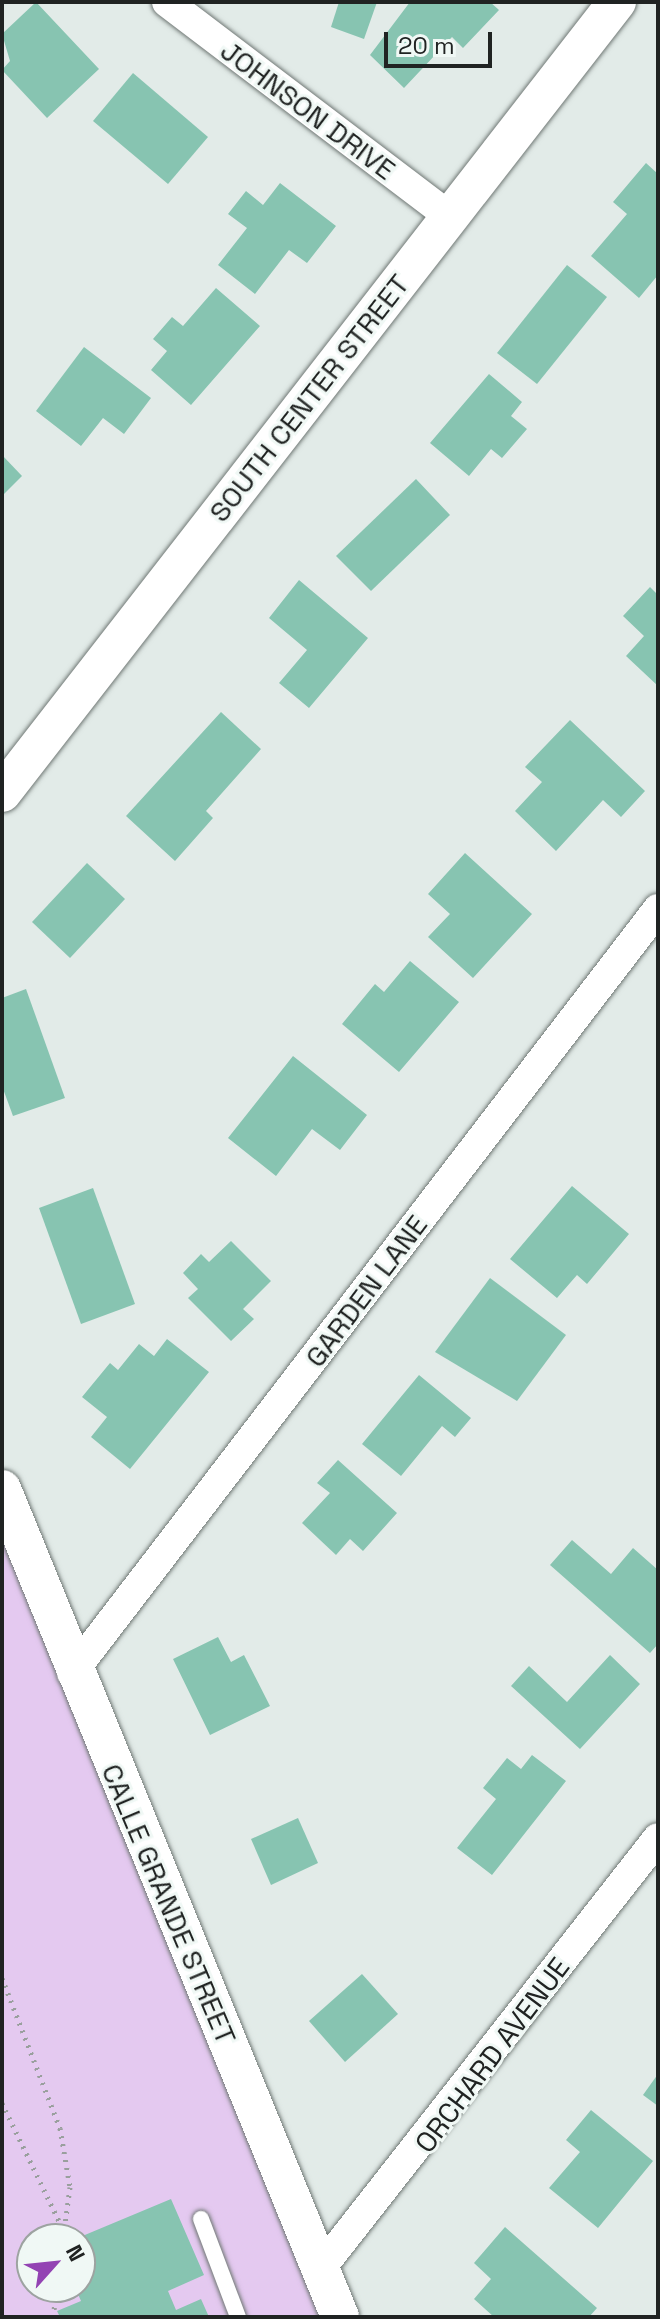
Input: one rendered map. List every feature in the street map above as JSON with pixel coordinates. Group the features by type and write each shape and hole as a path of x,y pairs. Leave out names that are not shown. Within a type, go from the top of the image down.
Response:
{"street":[{"name":"JOHNSON DRIVE","path":"167,2 450,217"},
{"name":"SOUTH CENTER STREET","path":"2,793 617,2"},
{"name":"GARDEN LANE","path":"72,1673 658,909"},
{"name":"CALLE GRANDE STREET","path":"2,1489 72,1673 340,2317"},
{"name":"ORCHARD AVENUE","path":"321,2268 658,1838"}],"lane":[{"path":"201,2219 238,2317"}],"path":[{"path":"2,1978 60,2128 70,2187 65,2223"},
{"path":"2,2103 61,2223"}],"shaded area":[{"path":"2,1484 340,2317 2,2317"}],"building":[{"path":"36,2 99,69 47,118 2,70 10,61 2,34"},
{"path":"339,2 377,2 364,39 331,27"},
{"path":"410,2 490,2 499,10 463,48 452,37 404,88 370,55"},
{"path":"133,73 208,137 168,184 93,121"},
{"path":"646,163 658,174 658,275 639,298 591,256 627,214 613,202"},
{"path":"280,183 336,226 307,263 289,250 255,294 218,265 247,228 228,214 246,191 263,205"},
{"path":"567,265 607,297 537,384 497,353"},
{"path":"216,288 260,326 191,405 151,370 167,351 153,339 172,317 183,326"},
{"path":"84,347 151,398 124,434 103,418 81,446 36,411"},
{"path":"489,374 522,402 511,416 527,429 502,458 491,449 469,476 430,443"},
{"path":"2,455 22,476 2,496"},
{"path":"416,479 450,515 371,591 336,556"},
{"path":"299,580 368,638 309,708 279,683 307,650 269,618"},
{"path":"650,587 658,595 658,686 626,656 644,636 623,616"},
{"path":"221,712 261,749 206,811 213,818 175,861 126,816"},
{"path":"570,720 645,791 621,817 603,800 556,851 515,811 542,782 525,767"},
{"path":"465,853 532,914 473,978 428,937 450,914 428,894"},
{"path":"87,863 125,899 70,958 32,922"},
{"path":"410,961 459,1002 399,1072 342,1024 375,984 384,992"},
{"path":"26,989 65,1098 13,1116 2,1086 2,998"},
{"path":"293,1056 367,1115 340,1150 312,1129 276,1176 228,1138"},
{"path":"572,1186 629,1234 587,1284 577,1275 557,1298 510,1259"},
{"path":"93,1188 135,1304 81,1324 39,1208"},
{"path":"231,1241 271,1281 243,1309 254,1319 231,1341 188,1298 198,1289 183,1273 201,1254 209,1262"},
{"path":"490,1278 566,1335 517,1401 435,1352"},
{"path":"167,1339 209,1372 130,1469 91,1437 107,1417 82,1397 110,1363 118,1370 139,1344 154,1356"},
{"path":"419,1375 471,1418 455,1437 442,1426 401,1476 362,1444"},
{"path":"338,1460 397,1513 363,1551 350,1539 336,1555 302,1523 330,1493 317,1483"},
{"path":"572,1540 611,1574 633,1548 658,1570 658,1644 650,1653 550,1565"},
{"path":"218,1637 231,1662 244,1655 270,1706 210,1735 173,1659"},
{"path":"610,1655 640,1684 580,1749 511,1686 529,1666 567,1702"},
{"path":"532,1755 566,1781 492,1875 457,1848 496,1799 483,1788 507,1758 521,1769"},
{"path":"298,1818 318,1863 271,1885 251,1839"},
{"path":"362,1974 398,2014 345,2062 309,2021"},
{"path":"658,2074 658,2106 643,2095"},
{"path":"591,2110 653,2161 598,2228 549,2188 580,2152 566,2140"},
{"path":"171,2199 204,2275 168,2291 176,2310 201,2299 209,2317 60,2317 57,2311 76,2303 96,2303 96,2230"},
{"path":"505,2227 597,2308 589,2317 494,2317 474,2299 491,2279 474,2263"}]}
